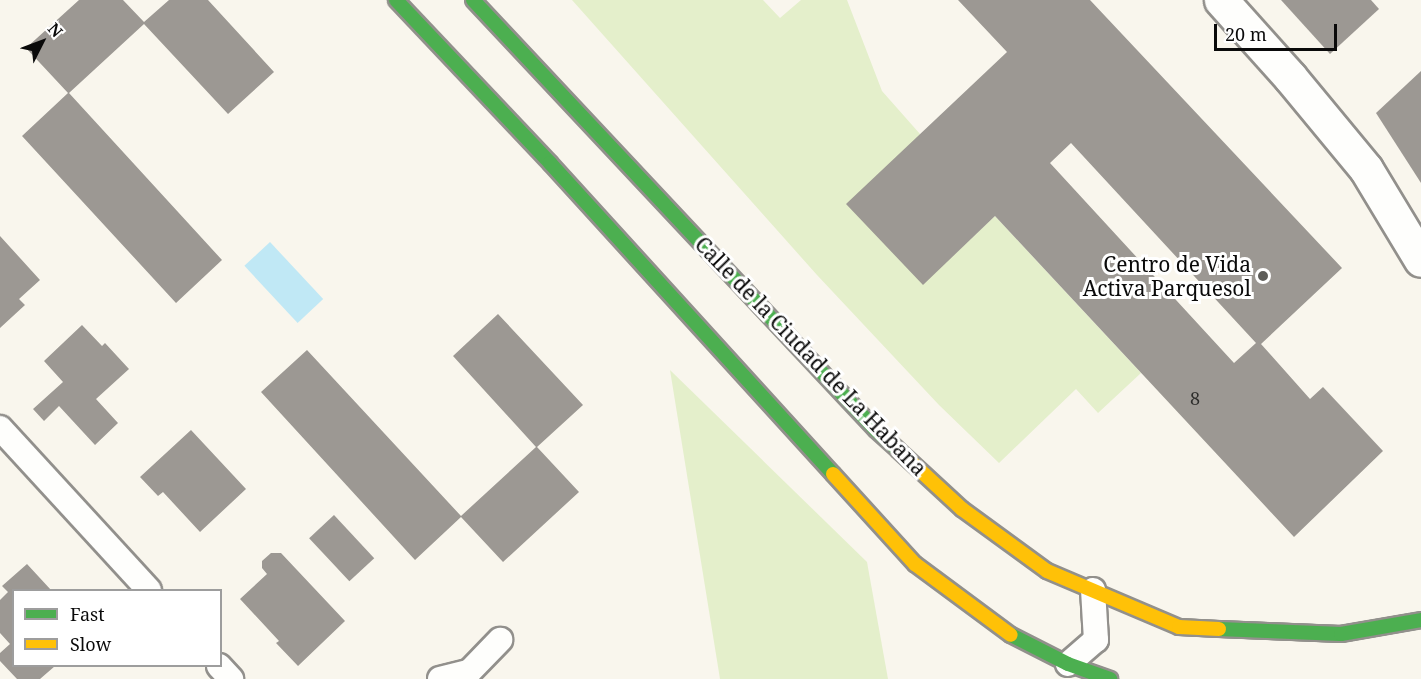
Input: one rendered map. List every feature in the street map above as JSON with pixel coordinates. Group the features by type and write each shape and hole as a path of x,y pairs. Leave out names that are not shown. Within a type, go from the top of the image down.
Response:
{"street":[{"path":"396,0 550,163 915,564 1020,642 1068,664 1110,679"},
{"name":"Calle de la Ciudad de La Habana","path":"473,0 876,430 962,509 1047,571 1179,627 1341,634 1421,620"},
{"path":"1221,0 1290,77 1366,169 1421,260"}],"lane":[{"path":"0,428 147,589"},
{"path":"1068,664 1096,640 1093,590"},
{"path":"440,679 469,672 500,640"},
{"path":"220,667 231,679"}],"green space":[{"path":"572,0 763,0 780,18 801,0 847,0 882,91 920,134 923,284 995,216 1141,373 1098,413 1076,389 999,463 939,405 817,275"},
{"path":"670,370 867,562 888,679 720,679"}],"water":[{"path":"270,242 323,299 298,323 244,266"}],"building":[{"path":"79,0 123,0 144,22 169,0 208,0 274,72 228,114 144,24 69,93 222,260 176,303 22,136 68,93 26,48"},
{"name":"Centro de Vida Activa Parquesol","path":"958,0 1090,0 1342,268 1261,344 1310,399 1323,387 1383,451 1294,537 995,216 923,285 846,204 1007,52","holes":["1071,143 1256,343 1234,363 1050,163"]},
{"path":"1281,0 1371,0 1379,9 1330,54"},
{"path":"1421,71 1421,183 1376,113"},
{"path":"0,236 40,280 19,299 25,305 0,328"},
{"path":"498,314 583,405 537,447 579,492 503,562 461,517 415,560 261,392 307,350 461,516 536,447 453,356"},
{"path":"82,325 102,346 105,343 129,369 96,399 118,423 95,445 59,406 44,421 33,409 63,382 44,361"},
{"path":"191,430 246,489 200,532 163,492 158,496 140,477"},
{"path":"334,515 374,558 349,581 309,538"},
{"path":"271,553 281,553 345,621 298,666 276,643 279,641 240,599 267,574 262,568 262,561"},
{"path":"27,564 50,589 12,589 12,667 54,667 40,679 17,679 0,661 0,653 10,644 0,633 0,600 8,592 2,586"}],"traffic: fast":[{"path":"396,0 550,163 833,474"},
{"path":"473,0 876,430 898,450"},
{"path":"1219,629 1341,634 1421,620"},
{"path":"1011,635 1068,664 1110,679"}],"traffic: slow":[{"path":"898,450 962,509 1047,571 1179,627 1219,629"},
{"path":"833,474 915,564 1011,635"}],"place":[{"name":"Centro de Vida Activa Parquesol","path":"1263,276"}]}
